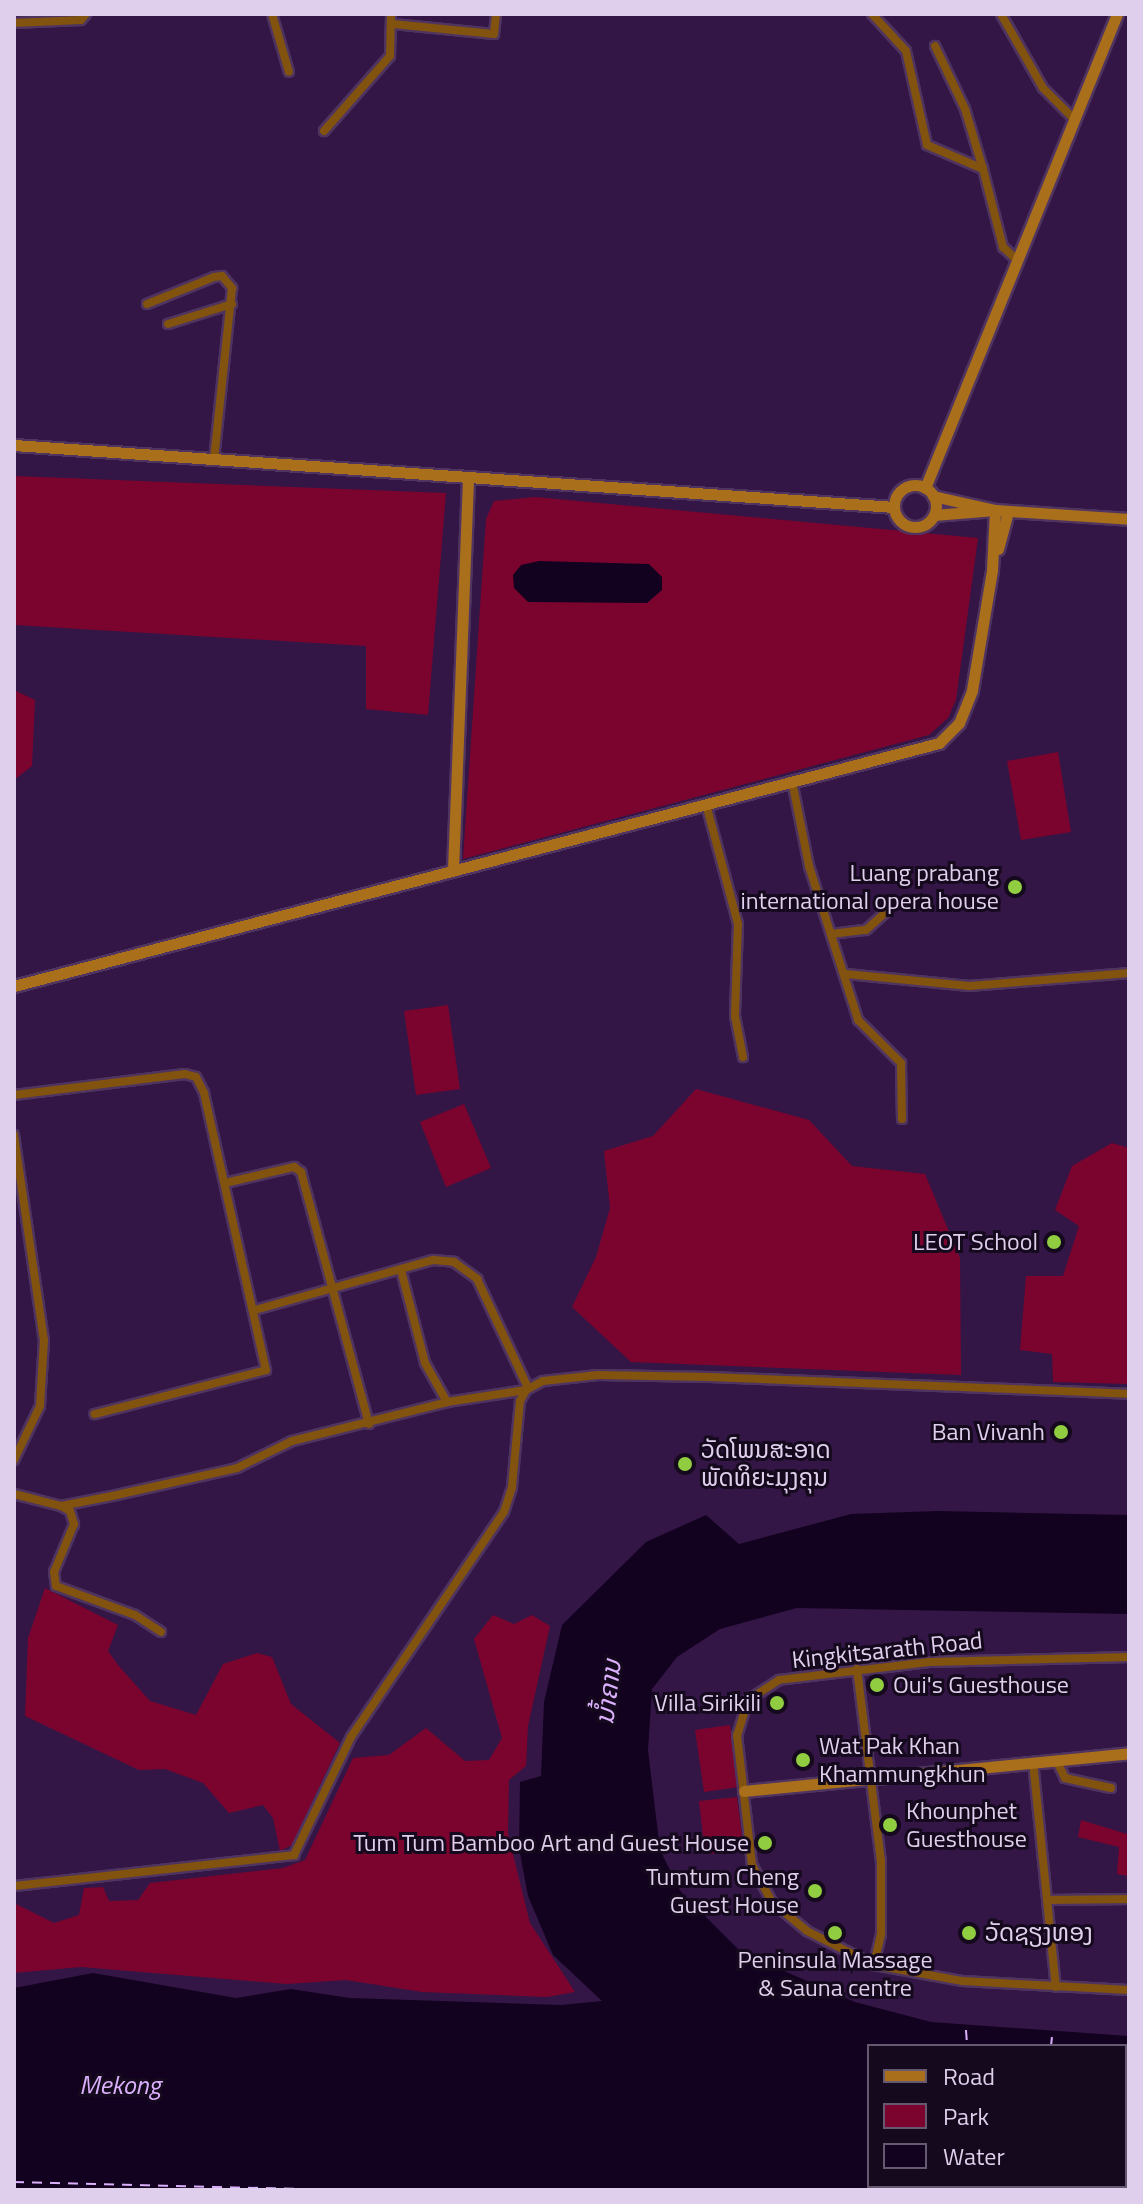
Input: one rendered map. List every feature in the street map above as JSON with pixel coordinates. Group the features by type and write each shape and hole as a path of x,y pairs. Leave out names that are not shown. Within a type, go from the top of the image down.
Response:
{"main road":[{"path":"934,515 929,492 1016,259 1117,14"},
{"path":"14,445 894,507"},
{"path":"453,870 468,477"},
{"path":"995,510 929,492 902,489 894,507 899,519 913,527 934,515 995,510 1129,519"},
{"path":"992,570 995,510"},
{"path":"14,986 939,743 950,734 972,690 992,570 1008,511"},
{"path":"744,1791 1129,1753"}],"street":[{"path":"14,23 81,20 86,14"},
{"path":"272,14 289,72"},
{"path":"324,131 390,56 392,19 494,34 496,14"},
{"path":"872,14 906,51 927,145 983,169"},
{"path":"1001,14 1043,88 1074,119"},
{"path":"935,46 965,109 1003,247 1016,259"},
{"path":"147,304 222,276 234,293 214,458"},
{"path":"168,324 232,304"},
{"path":"792,781 809,866 846,974 858,1020 901,1063 902,1119"},
{"path":"706,804 738,924 735,1016 743,1057"},
{"path":"831,934 866,930 885,913"},
{"path":"846,974 969,986 1129,973"},
{"path":"14,1095 191,1075 204,1093 267,1365 263,1373 95,1414"},
{"path":"14,1135 44,1340 40,1406 14,1460"},
{"path":"225,1183 299,1169 369,1424"},
{"path":"14,1886 294,1855 351,1737 504,1512 527,1389 467,1267 433,1260 334,1291 255,1310"},
{"path":"401,1270 425,1363 447,1402"},
{"path":"61,1506 237,1468 292,1441 447,1402 527,1389 560,1377 598,1375 1129,1394"},
{"path":"14,1494 70,1511 74,1524 54,1572 56,1586 135,1615 161,1632"},
{"name":"Kingkitsarath Road","path":"1129,1657 959,1660 779,1680 748,1700 737,1735 752,1865 772,1902 827,1944 874,1965 962,1981 1129,1990"},
{"path":"857,1669 867,1777 881,1861 881,1934 874,1965"},
{"path":"1056,1760 1065,1778 1111,1788"},
{"path":"1033,1762 1056,1987"},
{"path":"1049,1900 1129,1899"}],"green space":[{"path":"14,476 446,493 428,715 366,709 366,646 14,625"},
{"path":"535,497 978,538 956,700 948,718 929,735 463,859 486,519 494,501"},
{"path":"14,690 35,700 32,766 14,780"},
{"path":"1058,752 1071,832 1021,840 1007,761"},
{"path":"448,1005 460,1089 416,1095 404,1011"},
{"path":"696,1089 809,1120 852,1166 925,1174 960,1258 961,1375 631,1362 572,1307 596,1257 610,1208 604,1151 653,1136"},
{"path":"464,1104 491,1168 446,1187 420,1122"},
{"path":"1112,1143 1129,1148 1129,1384 1053,1382 1052,1354 1020,1350 1026,1276 1063,1276 1079,1226 1055,1210 1072,1166"},
{"path":"45,1588 118,1625 108,1651 150,1701 196,1715 223,1664 257,1653 272,1657 291,1704 340,1743 292,1845 280,1851 273,1818 263,1805 229,1813 203,1783 165,1769 139,1770 25,1716 28,1638"},
{"path":"493,1615 514,1624 532,1615 550,1626 528,1726 526,1766 509,1780 508,1834 530,1923 575,1992 547,1997 422,1992 346,1980 286,1984 81,1967 14,1973 14,1903 54,1923 79,1915 84,1888 103,1887 109,1901 138,1900 150,1883 283,1868 305,1860 353,1758 389,1755 426,1728 465,1761 489,1760 502,1738 474,1639"},
{"path":"730,1725 739,1787 704,1792 695,1730"},
{"path":"737,1797 744,1851 705,1854 699,1801"},
{"path":"1129,1817 1129,1876 1117,1874 1119,1847 1078,1837 1081,1820 1127,1834"}],"water":[{"path":"539,561 649,564 662,577 662,590 647,603 528,602 514,588 513,575 521,565"},
{"name":"Mekong","path":"938,1511 1129,1515 1129,1614 797,1608 720,1629 677,1657 652,1689 648,1750 660,1850 681,1892 741,1952 855,2002 931,2022 1129,2036 1129,2190 14,2190 14,1988 93,1973 236,1998 291,1989 350,1998 561,2005 602,2001 553,1955 528,1896 519,1848 520,1782 541,1776 544,1702 562,1625 646,1542 706,1515 739,1544 851,1514"}],"ferry route":[{"path":"966,2030 967,2044"},
{"path":"1051,2044 1052,2037"},
{"path":"14,2182 332,2190"},
{"path":"950,2190 1006,2188"}],"place":[{"name":"Luang prabang international opera house","path":"1015,887"},
{"name":"LEOT School","path":"1054,1242"},
{"name":"Ban Vivanh","path":"1061,1432"},
{"name":"ວັດໂພນສະອາດ ພັດທິຍະມຸງຄຸນ","path":"685,1464"},
{"name":"Oui's Guesthouse","path":"877,1685"},
{"name":"Villa Sirikili","path":"777,1703"},
{"name":"Wat Pak Khan Khammungkhun","path":"803,1760"},
{"name":"Khounphet Guesthouse","path":"890,1825"},
{"name":"Tum Tum Bamboo Art and Guest House","path":"765,1843"},
{"name":"Tumtum Cheng Guest House","path":"815,1891"},
{"name":"Peninsula Massage & Sauna centre","path":"835,1933"},
{"name":"ວັດຊຽງທອງ","path":"969,1933"}],"water label":[{"name":"ນ້ຳຄານ","path":"608,1692"}]}
